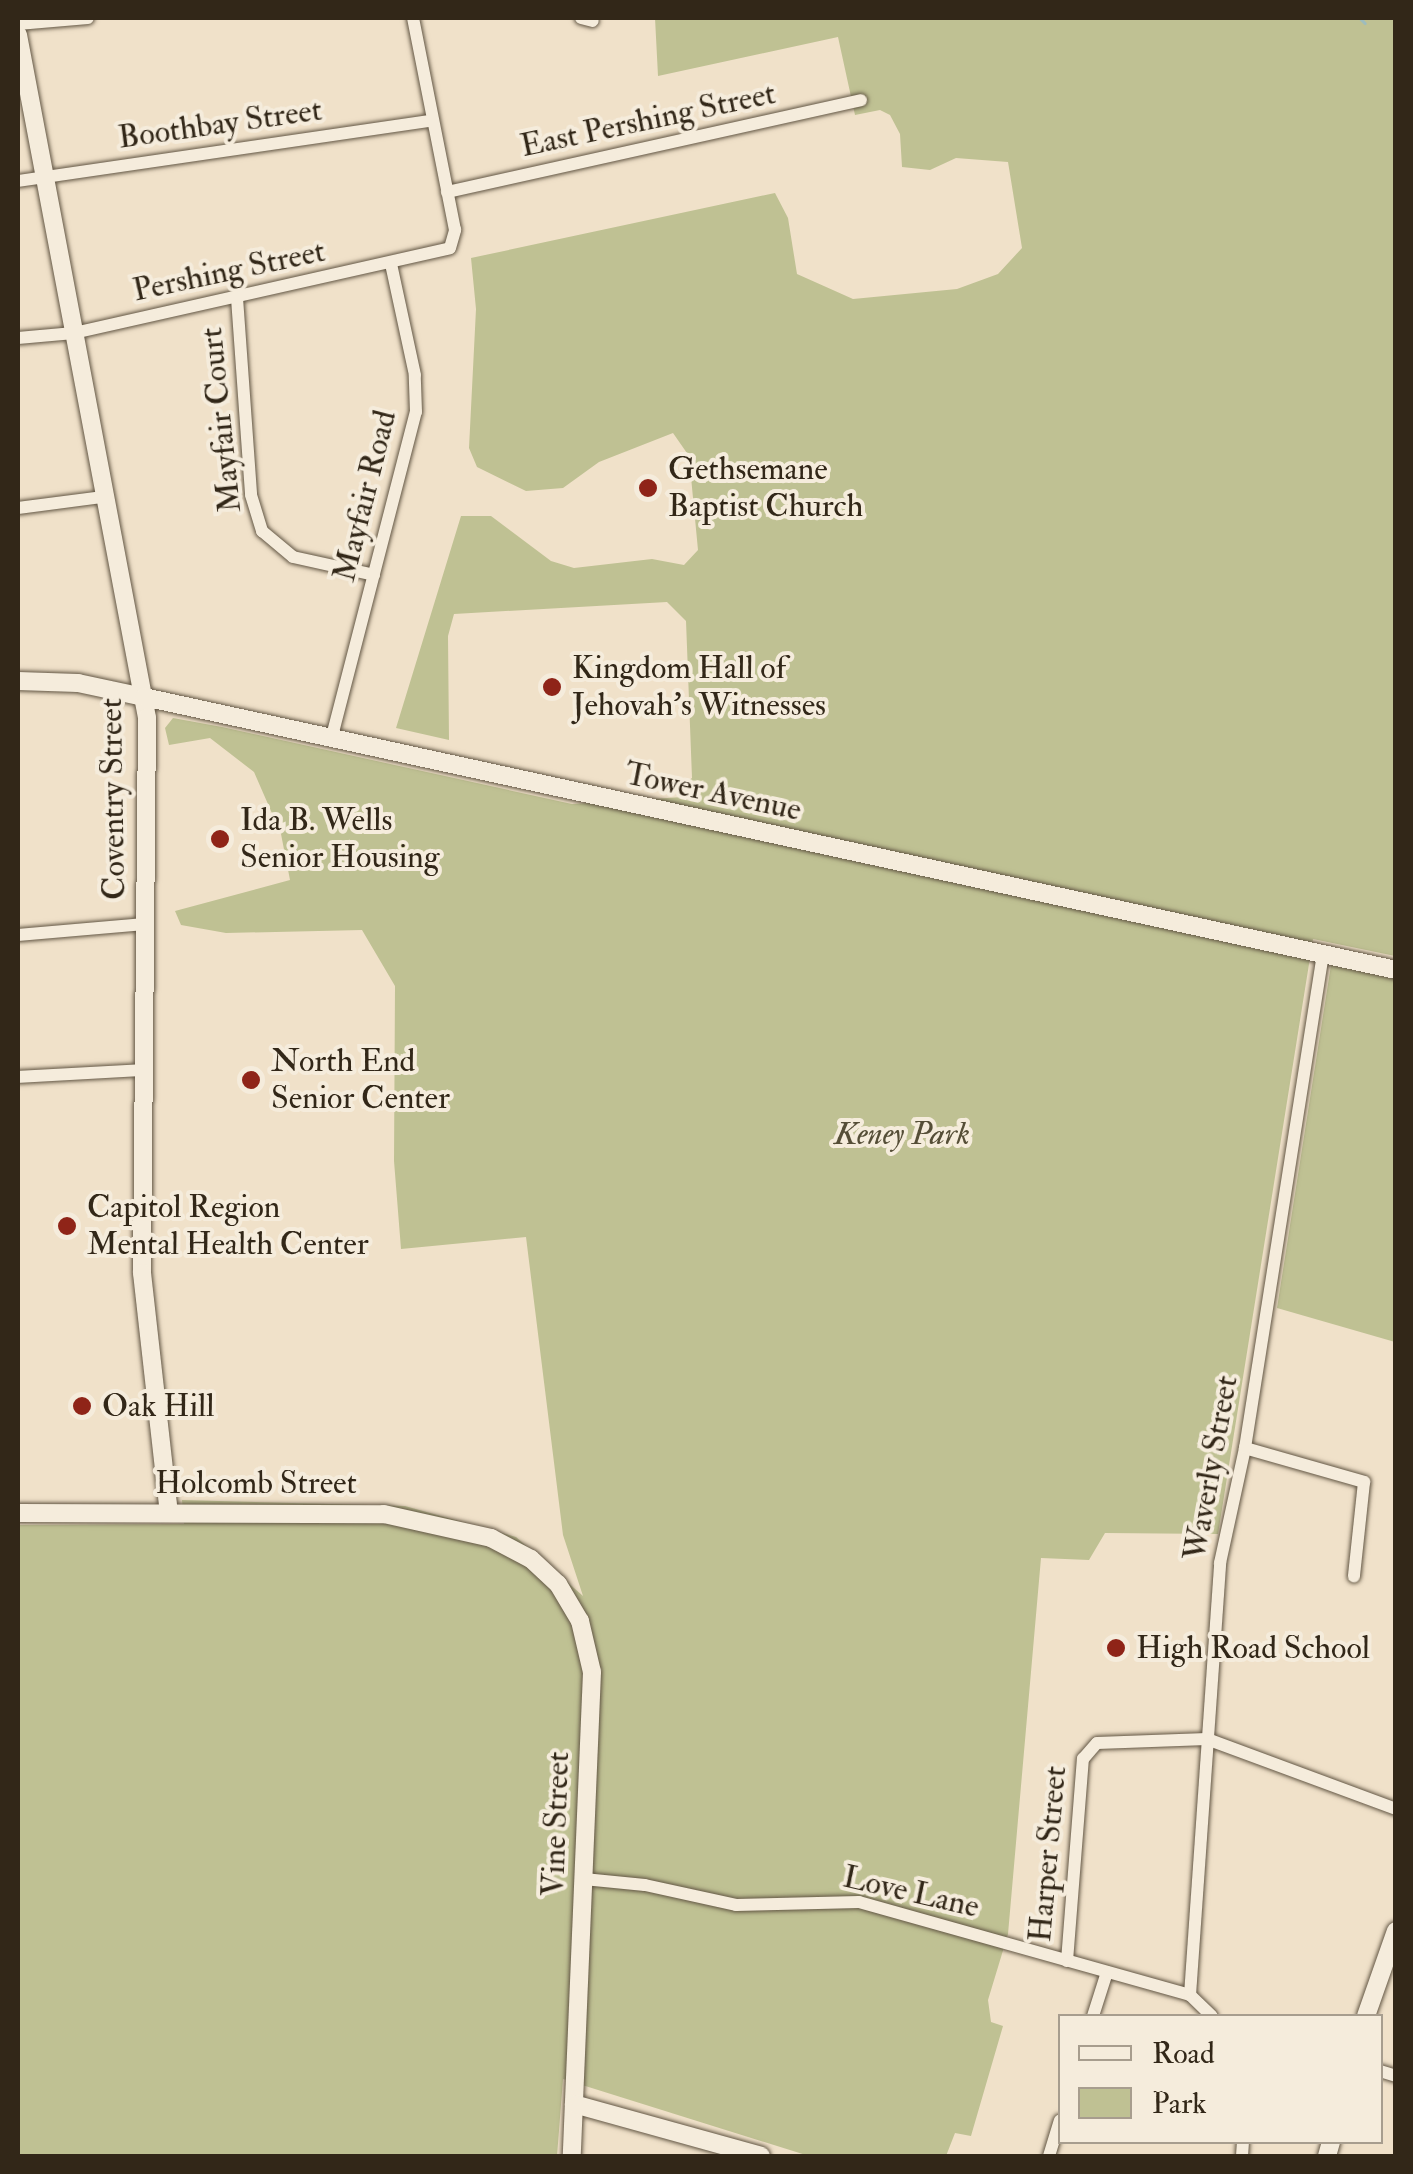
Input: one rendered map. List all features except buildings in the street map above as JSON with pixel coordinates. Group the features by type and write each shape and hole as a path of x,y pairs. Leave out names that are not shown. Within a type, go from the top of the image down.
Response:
{"street":[{"path":"18,24 88,18"},
{"path":"413,18 447,192"},
{"name":"Coventry Street","path":"18,35 144,696 142,1292 169,1512"},
{"name":"East Pershing Street","path":"447,192 860,100"},
{"name":"Boothbay Street","path":"18,180 431,121"},
{"name":"Pershing Street","path":"18,338 74,333 450,248 455,230 447,192"},
{"name":"Mayfair Road","path":"331,740 417,395 391,264"},
{"name":"Mayfair Court","path":"237,298 251,496 262,531 292,556 374,576"},
{"path":"18,508 104,496"},
{"name":"Tower Avenue","path":"18,680 78,683 144,696 331,740 1396,970"},
{"path":"18,935 145,924"},
{"name":"Waverly Street","path":"1190,1995 1220,1563 1245,1448 1323,954"},
{"path":"18,1077 144,1070"},
{"path":"1245,1448 1364,1482 1354,1576"},
{"name":"Holcomb Street","path":"18,1513 384,1514 491,1538"},
{"name":"Vine Street","path":"491,1538 531,1559 558,1584 589,1648 572,2156"},
{"path":"1207,1739 1396,1809"},
{"name":"Harper Street","path":"1068,1962 1084,1750 1097,1743 1207,1739"},
{"name":"Love Lane","path":"584,1879 736,1905 860,1902 1190,1995 1210,2014"},
{"path":"1367,2014 1396,1931"},
{"path":"1094,2014 1107,1972"},
{"path":"574,2104 761,2156"},
{"path":"1049,2156 1058,2127"}],"green space":[{"name":"Keney Park","path":"655,18 1395,18 1395,956 1313,939 1218,1534 1105,1533 1089,1560 1041,1558 1008,1934 988,2000 991,2022 1003,2026 971,2136 955,2133 946,2156 809,2156 563,2079 557,2156 18,2156 18,1525 184,1524 182,1500 405,1506 516,1537 583,1596 563,1535 526,1237 401,1249 394,1161 395,986 362,930 226,933 181,925 175,911 290,880 281,834 254,772 210,738 169,745 165,728 173,718 222,727 572,804 683,797 681,785 692,778 686,621 667,602 454,614 448,636 449,740 396,728 461,516 491,516 551,561 574,568 652,559 684,565 698,550 689,456 673,433 599,462 563,488 526,491 477,467 469,448 476,309 471,258 775,193 788,218 797,274 853,299 957,289 998,274 1022,248 1008,162 956,158 930,170 902,167 900,134 890,115 880,110 855,115 838,37 658,76"},
{"path":"1331,965 1395,979 1395,1342 1277,1308"}],"waterway":[{"path":"1360,18 1365,23"}],"place":[{"name":"Gethsemane Baptist Church","path":"648,488"},
{"name":"Kingdom Hall of Jehovah's Witnesses","path":"552,687"},
{"name":"Ida B. Wells Senior Housing","path":"220,839"},
{"name":"North End Senior Center","path":"251,1080"},
{"name":"Capitol Region Mental Health Center","path":"67,1226"},
{"name":"Oak Hill","path":"82,1406"},
{"name":"High Road School","path":"1116,1648"}]}
